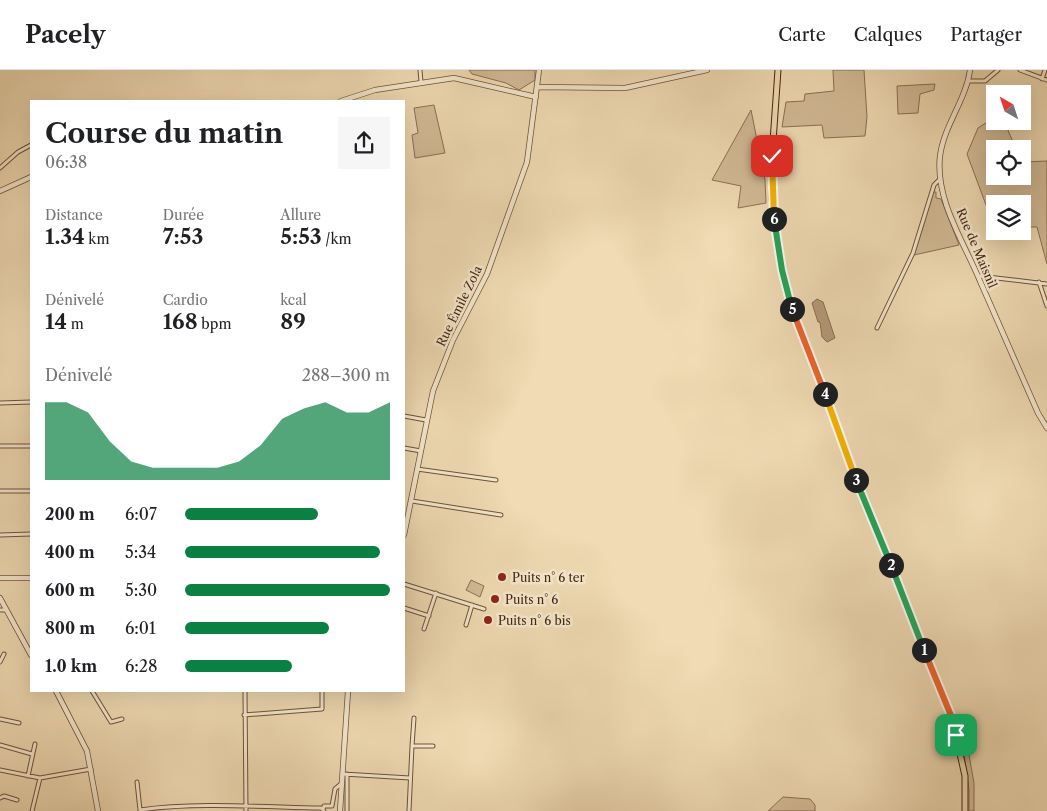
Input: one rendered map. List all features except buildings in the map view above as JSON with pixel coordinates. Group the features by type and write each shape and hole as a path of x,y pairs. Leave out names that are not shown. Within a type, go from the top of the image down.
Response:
{"main road":[{"path":"778,70 772,156 772,198 784,278 804,344 952,718 964,776 965,811"}],"street":[{"path":"420,70 421,82"},
{"name":"Rue Émile Zola","path":"405,531 426,420 442,364 486,274 527,162 539,70"},
{"path":"538,87 625,88 706,70"},
{"name":"Rue de Maisnil","path":"970,70 968,81 943,141 940,157 941,179 951,214 1047,428"},
{"path":"968,81 984,81 998,70"},
{"path":"1020,70 1047,80"},
{"path":"1042,79 1044,70"},
{"path":"347,100 367,92 421,82 462,79 536,97"},
{"path":"0,168 18,152 30,146"},
{"path":"0,191 30,177"},
{"path":"877,328 913,253 934,185 941,179"},
{"path":"978,276 983,274 992,277 1047,284"},
{"path":"1039,282 1047,306"},
{"path":"0,403 30,402"},
{"path":"405,416 426,420"},
{"path":"0,446 30,446"},
{"path":"405,448 421,451"},
{"path":"417,469 496,480"},
{"path":"0,491 30,490"},
{"path":"412,501 501,515"},
{"path":"0,534 30,534"},
{"path":"0,578 30,578"},
{"path":"405,583 484,609"},
{"path":"424,630 436,593"},
{"path":"0,598 3,610 30,653"},
{"path":"466,624 472,606"},
{"path":"405,608 429,616"},
{"path":"0,662 4,654"},
{"path":"57,692 87,751 92,769 98,811"},
{"path":"93,692 111,722 122,720"},
{"path":"245,692 246,809"},
{"path":"244,715 322,709 322,692"},
{"path":"347,811 345,774 348,692"},
{"path":"409,811 414,718"},
{"path":"0,720 19,722"},
{"path":"28,776 35,744"},
{"path":"0,745 32,754"},
{"path":"412,746 433,746"},
{"path":"0,770 40,778 92,769"},
{"path":"345,774 410,778"},
{"path":"338,811 345,774"},
{"path":"32,811 40,778"},
{"path":"137,782 140,810 323,810 324,806 332,806 335,789 342,783"},
{"path":"0,798 4,796 17,800"}],"shaded area":[{"path":"469,70 535,70 535,80 519,90 506,83 472,74"},
{"path":"833,70 864,70 867,117 865,136 824,138 822,125 782,127 786,102 804,101 805,94 834,91"},
{"path":"935,84 934,90 920,94 918,113 898,114 897,86"},
{"path":"434,105 445,153 415,158 412,135 418,133 414,108"},
{"path":"751,110 765,180 766,203 738,208 741,186 712,180"},
{"path":"986,123 986,130 1008,130 1012,140 986,140 986,185 1031,185 1031,162 1047,161 1047,264 1037,227 1031,227 1031,195 986,195 986,205 967,154 978,128"},
{"path":"933,192 936,192 936,198 941,199 959,245 914,255"},
{"path":"817,299 823,302 835,338 827,342 822,337 820,322 818,322 812,303"},
{"path":"471,580 484,586 480,597 466,590"},
{"path":"966,738 974,783 974,811 969,811 969,789 962,740"},
{"path":"783,797 810,799 815,805 815,811 768,811"}],"place":[{"name":"Puits n° 6 ter","path":"502,577"},
{"name":"Puits n° 6","path":"495,599"},
{"name":"Puits n° 6 bis","path":"488,620"}],"route":[{"path":"772,156 772,198 775,231 790,302 804,344 867,507 952,718 956,735"}]}
